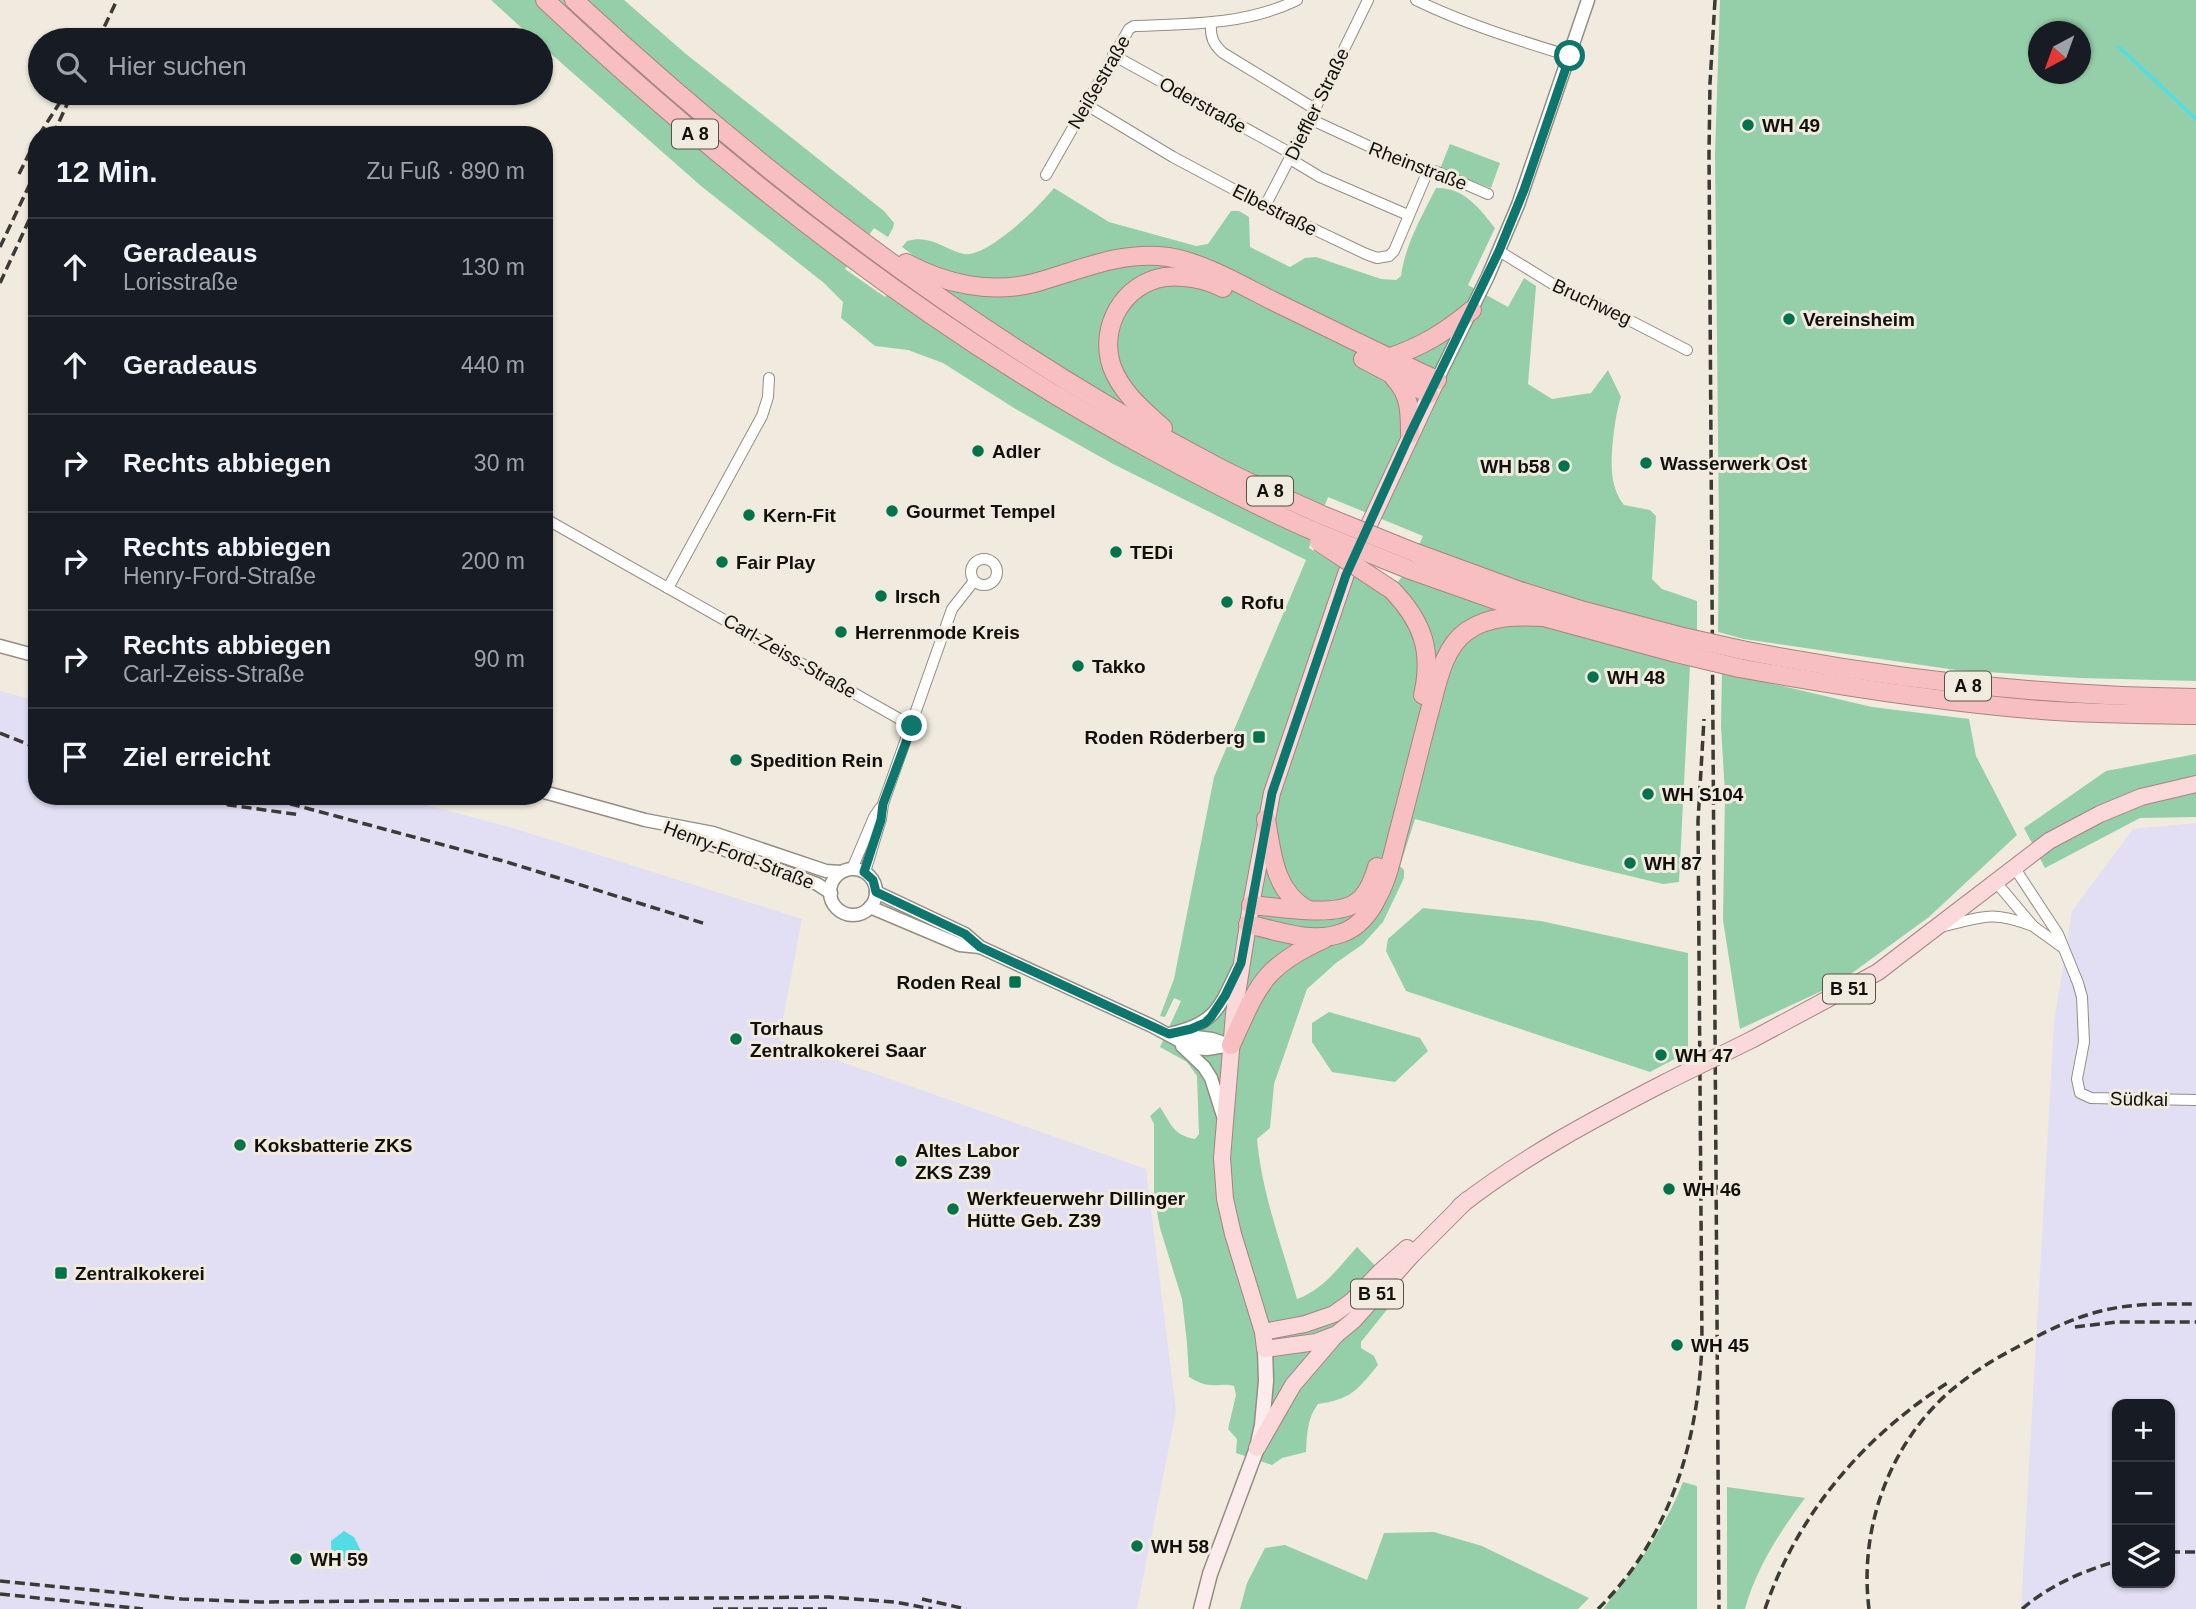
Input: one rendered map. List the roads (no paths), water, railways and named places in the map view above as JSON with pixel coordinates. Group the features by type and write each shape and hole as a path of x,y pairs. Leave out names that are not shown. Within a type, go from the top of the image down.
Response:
{"highway":[{"name":"A 8","path":"545,0 691,131 852,259 987,353 1115,431 1282,517 1412,561 1584,611 1677,644"},
{"name":"A 8","path":"574,0 754,159 822,211 1042,366 1317,528"},
{"path":"906,268 981,288 1008,287 1032,283 1116,258 1144,255 1169,257 1220,274 1433,387"},
{"path":"1217,467 1144,411 1127,392 1112,367 1108,348 1113,318 1132,292 1149,282 1166,277 1190,278 1215,284 1386,363 1408,399 1410,434"},
{"path":"1386,363 1444,332 1472,310"},
{"path":"1251,905 1324,911 1354,904 1364,895 1373,881 1428,677 1422,634 1406,604 1317,528"},
{"name":"A 8","path":"1412,561 1544,617 1677,644 1842,686 1972,704 2096,713 2196,715"},
{"path":"1231,1045 1250,1001 1262,982 1289,957 1358,924 1368,913 1382,888 1439,676 1454,644 1465,632 1480,623 1513,616 1544,617"},
{"name":"A 8","path":"1740,659 1828,667 1973,687 2122,697 2196,698"},
{"path":"1266,819 1272,855 1282,886 1296,904 1308,909"},
{"path":"1248,925 1303,936 1328,937"}],"main road":[{"path":"1201,1609 1210,1574 1257,1448 1266,1381 1263,1332 1240,1261 1225,1199 1222,1158 1241,963 1266,819 1285,752 1346,575 1433,387"},
{"name":"B 51","path":"1263,1332 1305,1324 1334,1314 1352,1301 1390,1263 1505,1172 1560,1138 1665,1082 1754,1039 1869,978 2049,841 2100,814 2141,797 2196,784"},
{"name":"B 51","path":"1265,1349 1316,1342 1337,1334 1354,1320 1412,1255 1467,1200"},
{"path":"1257,1448 1293,1385 1337,1334"}],"street":[{"name":"Neißestraße","path":"1046,175 1129,29 1134,26 1211,23 1268,12 1297,0"},
{"name":"Dieffler Straße","path":"1265,206 1368,0"},
{"path":"1416,0 1510,38 1570,56"},
{"path":"1433,387 1488,276 1524,190 1588,0"},
{"name":"Rheinstraße","path":"1211,23 1213,44 1223,53 1313,114 1427,173 1435,171 1488,194"},
{"name":"Oderstraße","path":"1113,55 1291,156 1320,177 1408,215"},
{"name":"Elbestraße","path":"1085,104 1174,157 1265,206 1377,258 1390,256 1394,251 1427,173"},
{"name":"Bruchweg","path":"1499,251 1564,291 1598,304 1687,350"},
{"path":"668,588 762,416 768,397 769,377"},
{"name":"Carl-Zeiss-Straße","path":"553,523 912,726"},
{"path":"853,871 873,880 876,892 870,907 858,914 844,912 835,905 831,893 833,881 853,871 881,820 883,804 952,609 974,581"},
{"path":"0,646 28,654"},
{"name":"Henry-Ford-Straße","path":"553,794 645,820 713,833 826,871 853,871"},
{"name":"Henry-Ford-Straße","path":"645,820 817,884 831,893"},
{"path":"2014,867 2058,934 2062,948"},
{"path":"1995,881 2034,926 2062,948"},
{"path":"876,892 965,934 980,947 1169,1034 1193,1048 1231,1045"},
{"path":"870,907 960,945 980,947"},
{"path":"1937,928 1987,915 2034,926"},
{"name":"Südkai","path":"2062,948 2073,966 2082,997 2084,1042 2077,1079 2082,1096 2099,1099 2196,1100"},
{"path":"1169,1034 1205,1023 1225,996 1241,963"},
{"path":"1169,1034 1204,1067 1211,1078 1224,1121"}],"water":[{"path":"344,1531 354,1537 361,1551 354,1562 332,1560 331,1541"}],"waterway":[{"path":"2119,47 2196,119"}],"railway":[{"path":"104,28 117,0"},
{"path":"1715,0 1709,154 1719,1609"},
{"path":"45,126 58,105"},
{"path":"57,126 67,105"},
{"path":"19,174 28,156"},
{"path":"0,247 28,188"},
{"path":"0,283 28,222"},
{"path":"1598,1609 1644,1552 1676,1487 1694,1417 1699,1381 1702,1344 1698,821 1704,719"},
{"path":"0,733 28,744"},
{"path":"229,805 301,815"},
{"path":"295,805 507,862 706,924"},
{"path":"1869,1609 1869,1550 1882,1492 1909,1438 1948,1393 2003,1355 2051,1329 2081,1317 2148,1304 2196,1304"},
{"path":"2075,1327 2117,1322 2196,1322"},
{"path":"1765,1609 1796,1541 1815,1509 1838,1480 1862,1452 1889,1427 1949,1382"},
{"path":"2175,1552 2196,1552"},
{"path":"2022,1609 2067,1580 2112,1563"},
{"path":"0,1581 182,1599 260,1602 829,1597 895,1602 932,1609"},
{"path":"0,1594 143,1609"},
{"path":"922,1599 966,1609"},
{"path":"713,1609 827,1609"}],"place":[{"name":"WH 49","path":"1748,125"},
{"name":"Vereinsheim","path":"1789,319"},
{"name":"Adler","path":"978,451"},
{"name":"Wasserwerk Ost","path":"1646,463"},
{"name":"WH b58","path":"1564,466"},
{"name":"Gourmet Tempel","path":"892,511"},
{"name":"Kern-Fit","path":"749,515"},
{"name":"TEDi","path":"1116,552"},
{"name":"Fair Play","path":"722,562"},
{"name":"Irsch","path":"881,596"},
{"name":"Rofu","path":"1227,602"},
{"name":"Herrenmode Kreis","path":"841,632"},
{"name":"Takko","path":"1078,666"},
{"name":"WH 48","path":"1593,677"},
{"name":"Roden Röderberg","path":"1259,737"},
{"name":"Spedition Rein","path":"736,760"},
{"name":"WH S104","path":"1648,794"},
{"name":"WH 87","path":"1630,863"},
{"name":"Roden Real","path":"1015,982"},
{"name":"Torhaus Zentralkokerei Saar","path":"736,1039"},
{"name":"WH 47","path":"1661,1055"},
{"name":"Koksbatterie ZKS","path":"240,1145"},
{"name":"Altes Labor ZKS Z39","path":"901,1161"},
{"name":"WH 46","path":"1669,1189"},
{"name":"Werkfeuerwehr Dillinger Hütte Geb. Z39","path":"953,1209"},
{"name":"Zentralkokerei","path":"61,1273"},
{"name":"WH 45","path":"1677,1345"},
{"name":"WH 58","path":"1137,1546"},
{"name":"WH 59","path":"296,1559"}]}
